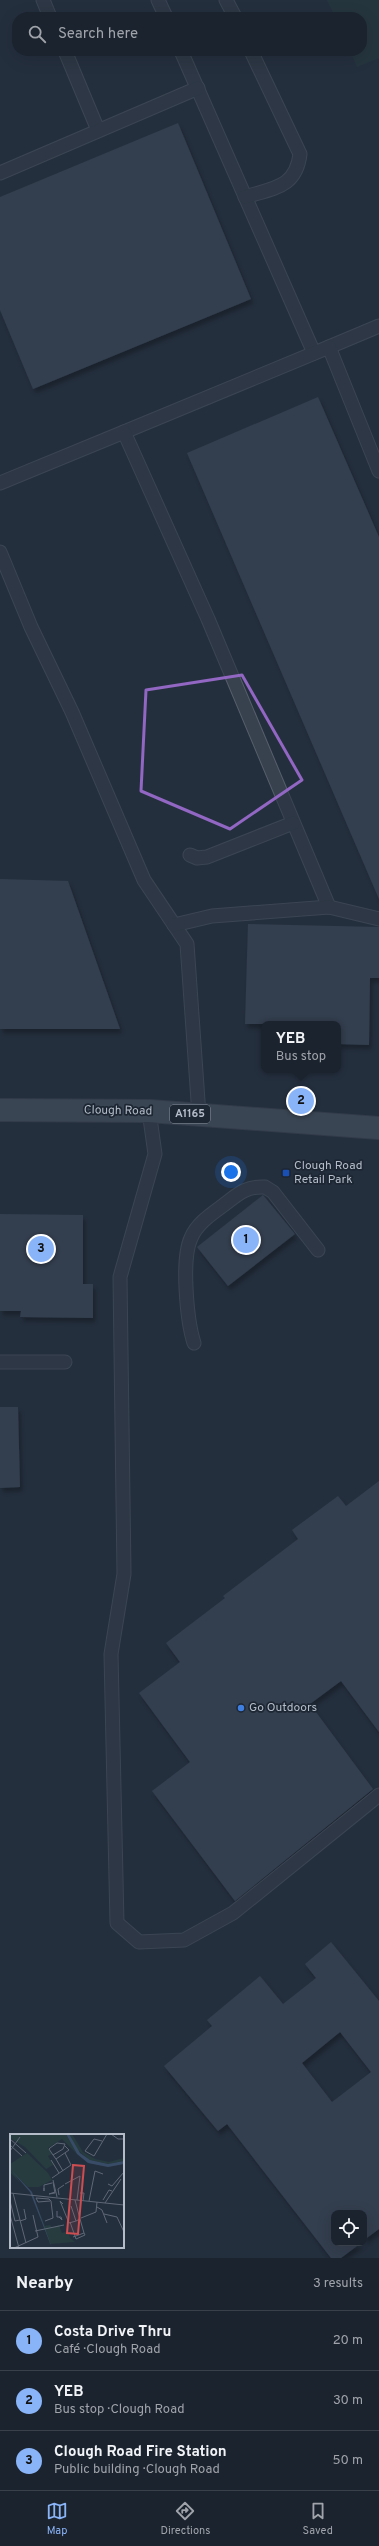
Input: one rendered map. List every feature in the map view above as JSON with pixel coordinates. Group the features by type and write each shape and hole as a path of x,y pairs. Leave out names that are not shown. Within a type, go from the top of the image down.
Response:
{"main road":[{"name":"Clough Road","path":"0,1110 149,1111 379,1128"}],"lane":[{"path":"43,0 48,12"},
{"path":"158,0 164,12"},
{"path":"226,0 232,12"},
{"path":"67,56 98,130"},
{"path":"183,56 244,197 314,353"},
{"path":"244,197 278,186 292,178 298,168 300,154 253,56"},
{"path":"0,173 198,88"},
{"path":"0,483 379,326"},
{"path":"329,347 379,471"},
{"path":"124,432 208,619 329,907"},
{"path":"0,552 31,628 72,712 144,880 187,944 199,1115"},
{"path":"190,855 197,858 207,857 293,823"},
{"path":"174,926 212,916 329,907 379,918"},
{"path":"149,1111 155,1154 120,1277 124,1574 111,1654 117,1923 139,1942 184,1940 233,1913 379,1795"},
{"path":"194,1343 189,1328 186,1254 191,1237 202,1222 244,1189 265,1187 273,1192 318,1250"},
{"path":"0,1362 65,1362"}],"highlighted area":[{"path":"242,675 302,780 230,829 141,791 146,690"}],"green space":[{"path":"327,0 379,0 379,58 357,67 352,56 367,56 367,12 333,12"}],"building":[{"path":"178,123 251,299 33,389 0,310 0,197"},
{"path":"318,397 379,537 379,899 187,453"},
{"path":"0,879 68,881 120,1029 0,1029"},
{"path":"248,924 379,927 379,978 370,978 369,1045 341,1044 341,1021 261,1021 261,1024 245,1024"},
{"path":"263,1195 295,1234 228,1286 197,1247"},
{"path":"0,1214 83,1215 83,1284 93,1284 93,1318 20,1317 21,1311 0,1311"},
{"path":"0,1407 18,1407 20,1487 0,1488"},
{"path":"379,1481 379,1732 341,1681 310,1704 373,1789 235,1901 152,1791 190,1762 139,1693 180,1662 166,1643 225,1598 223,1596 298,1539 292,1530 338,1496 346,1506"},
{"path":"331,1942 379,2001 379,2229 367,2238 367,2210 331,2210 331,2246 357,2246 341,2258 331,2258 227,2124 218,2131 164,2066 212,2026 207,2020 260,1976 283,2004 316,1978 305,1964","holes":["340,2032 371,2072 332,2102 302,2063"]}],"place":[{"name":"YEB","path":"301,1101"},
{"name":"Clough Road Retail Park","path":"286,1173"},
{"name":"Costa Drive Thru","path":"246,1240"},
{"name":"Clough Road Fire Station","path":"41,1249"},
{"name":"Go Outdoors","path":"241,1708"}]}
